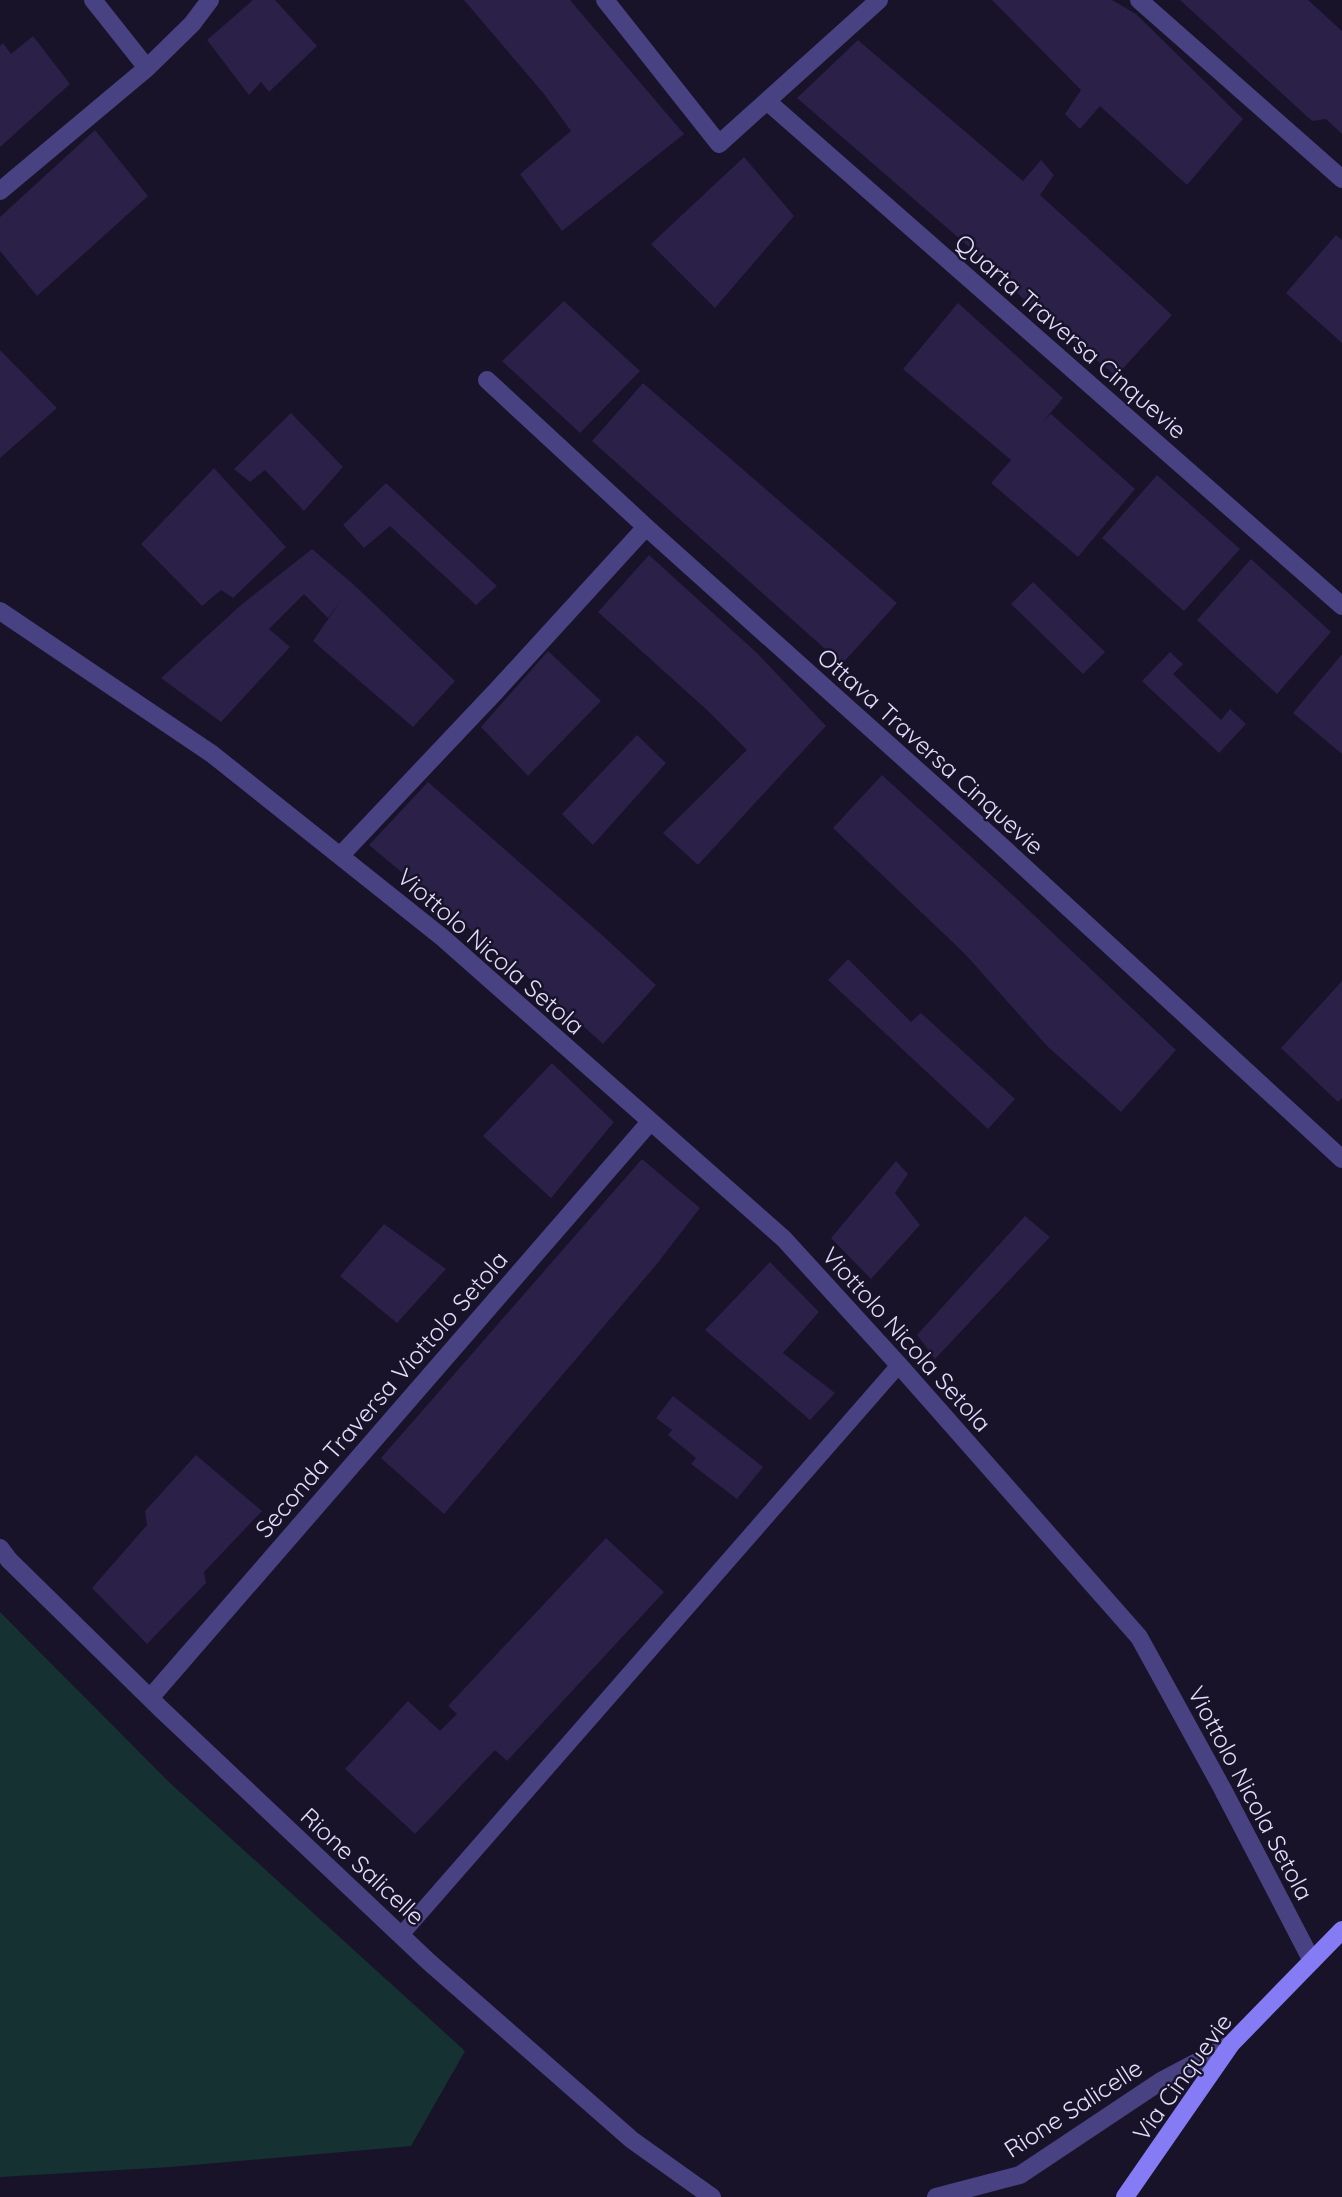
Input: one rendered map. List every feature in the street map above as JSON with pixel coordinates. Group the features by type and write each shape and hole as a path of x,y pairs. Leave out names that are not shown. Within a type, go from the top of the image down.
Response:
{"street":[{"path":"93,0 147,68"},
{"path":"0,191 147,68 192,24 211,0"},
{"path":"605,0 719,144 879,0"},
{"path":"1139,0 1342,179"},
{"name":"Quarta Traversa Cinquevie","path":"768,102 1342,606"},
{"name":"Ottava Traversa Cinquevie","path":"487,380 1342,1158"},
{"path":"340,856 646,527"},
{"name":"Viottolo Nicola Setola","path":"0,611 212,754 443,938 784,1239 1139,1637 1312,1961"},
{"name":"Seconda Traversa Viottolo Setola","path":"150,1698 650,1122"},
{"name":"Rione Salicelle","path":"0,1548 9,1560 150,1698 401,1935 632,2140 712,2197"},
{"name":"Via Cinquevie","path":"1125,2197 1231,2044 1342,1930"},
{"name":"Rione Salicelle","path":"936,2197 1020,2175 1161,2081 1231,2044"}],"lane":[{"path":"401,1935 899,1366"}],"green space":[{"path":"0,1612 170,1783 465,2051 411,2146 171,2167 0,2177"}],"building":[{"path":"253,0 275,0 317,46 269,92 261,82 249,95 207,40"},
{"path":"464,0 570,0 684,134 562,231 520,174 571,131 544,94"},
{"path":"992,0 1112,0 1136,14 1243,119 1187,185 1100,106 1080,129 1065,114 1081,90"},
{"path":"1180,0 1308,0 1342,31 1342,134 1326,119 1312,121"},
{"path":"33,36 70,84 0,147 0,46 3,43 11,54"},
{"path":"858,40 1023,181 1041,160 1054,175 1040,195 1172,315 1116,376 1035,310 968,246 797,98"},
{"path":"95,130 148,196 37,296 0,251 0,217"},
{"path":"744,157 794,216 715,308 651,244"},
{"path":"1336,235 1342,240 1342,343 1286,293"},
{"path":"564,301 640,371 580,433 502,361"},
{"path":"958,303 1063,398 1043,422 1051,414 1135,489 1078,557 991,483 1011,460 903,369"},
{"path":"0,350 57,408 0,458"},
{"path":"643,383 897,603 842,664 592,441"},
{"path":"291,413 343,467 304,511 265,470 250,482 234,469"},
{"path":"214,468 286,547 233,598 221,590 202,606 141,544"},
{"path":"1157,475 1240,549 1184,611 1102,538"},
{"path":"386,483 497,586 476,605 390,526 364,548 343,525"},
{"path":"312,549 455,681 413,727 313,641 342,599 328,618 304,594 269,629 290,647 221,722 161,678 241,605"},
{"path":"649,555 757,653 826,726 698,865 663,833 747,750 707,710 598,612"},
{"path":"1251,559 1331,632 1277,694 1197,620"},
{"path":"1033,582 1105,652 1083,674 1011,604"},
{"path":"548,651 601,701 528,776 481,727"},
{"path":"1170,652 1183,664 1173,674 1221,720 1230,709 1246,724 1219,753 1142,681"},
{"path":"1342,654 1342,754 1293,713"},
{"path":"637,735 666,763 593,845 562,814"},
{"path":"882,775 1176,1050 1121,1112 1047,1046 965,954 833,828"},
{"path":"428,782 656,985 603,1044 549,995 369,845"},
{"path":"848,959 911,1022 921,1013 1015,1099 988,1129 828,980"},
{"path":"1342,981 1342,1098 1338,1102 1281,1048"},
{"path":"552,1063 614,1122 551,1198 483,1136"},
{"path":"642,1159 700,1208 656,1265 444,1514 381,1458"},
{"path":"896,1161 908,1174 895,1193 920,1225 871,1279 831,1238"},
{"path":"1025,1216 1050,1237 935,1359 917,1335"},
{"path":"384,1224 446,1269 397,1323 340,1276"},
{"path":"770,1262 819,1312 783,1353 835,1393 810,1420 705,1330"},
{"path":"673,1396 763,1467 737,1499 691,1464 696,1458 668,1435 672,1430 656,1418"},
{"path":"196,1455 262,1511 204,1572 206,1583 147,1644 92,1588 147,1525 145,1511"},
{"path":"606,1538 664,1592 507,1761 495,1750 415,1834 345,1769 408,1701 440,1731 457,1714 448,1706"}]}
